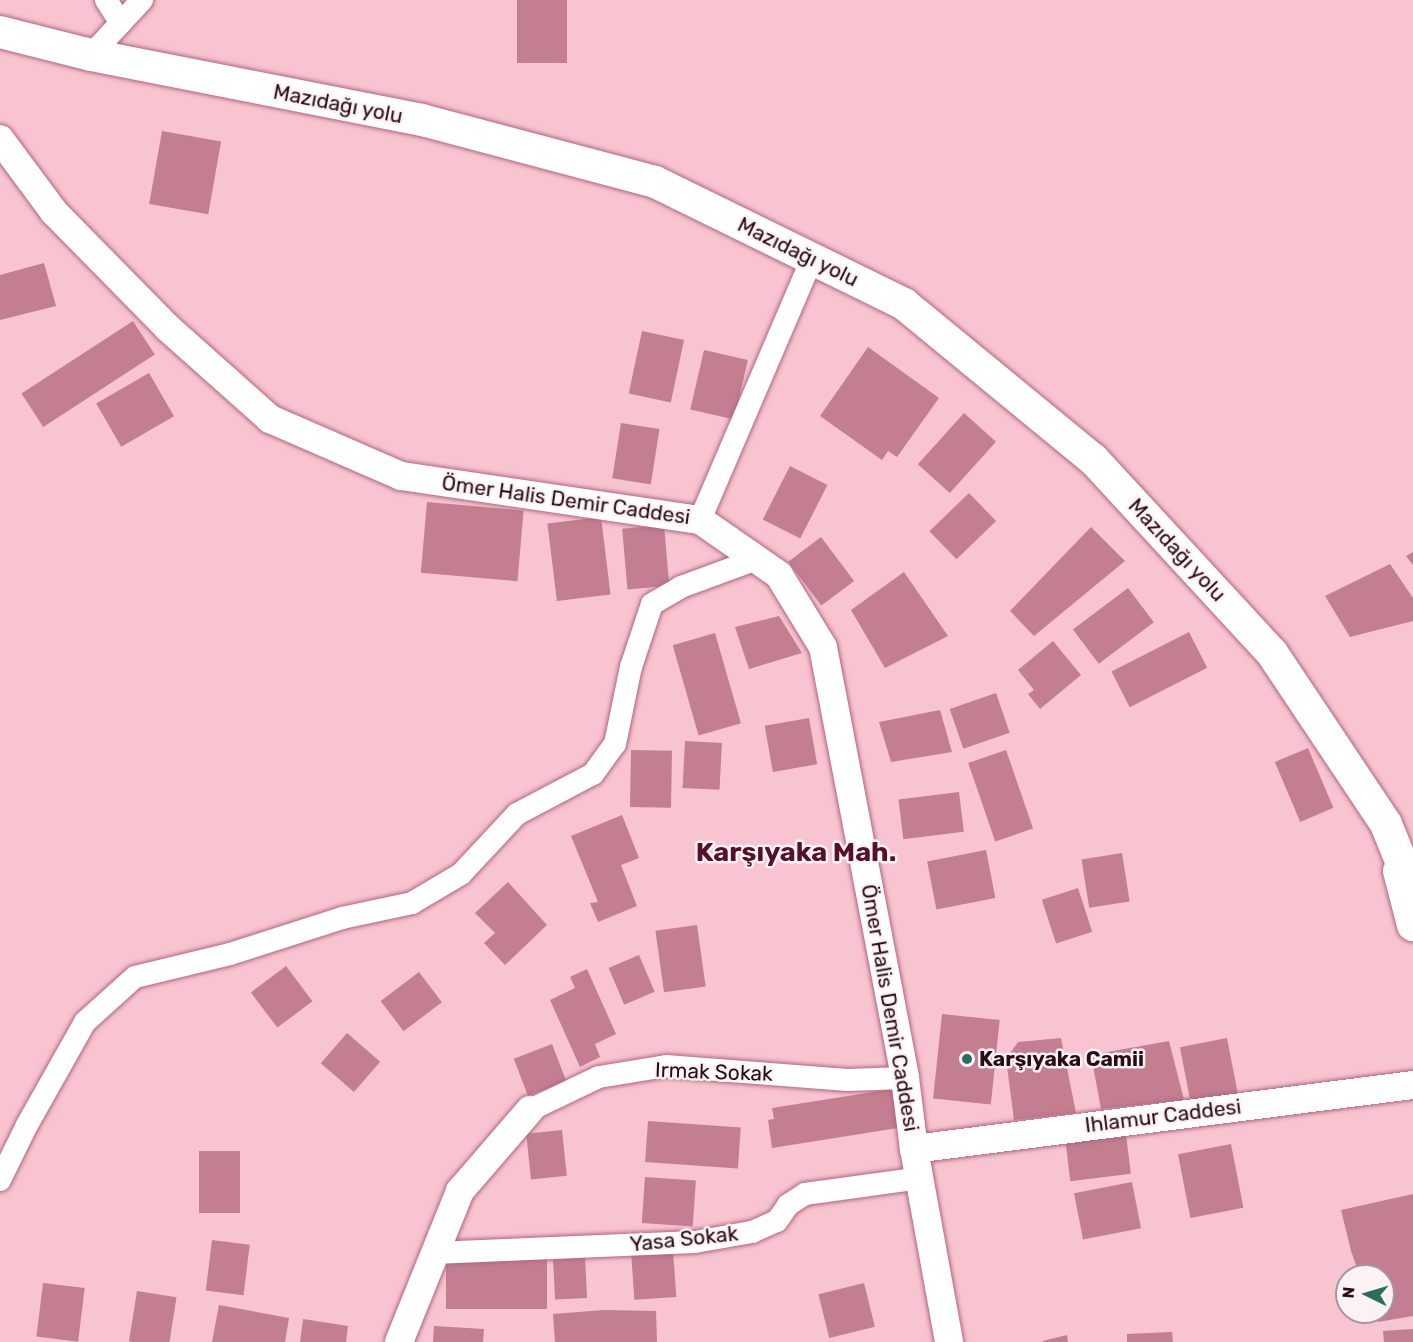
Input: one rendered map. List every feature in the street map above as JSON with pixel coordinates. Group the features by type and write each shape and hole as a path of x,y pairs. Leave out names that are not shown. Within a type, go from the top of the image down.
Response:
{"main road":[{"name":"Mazıdağı yolu","path":"0,32 91,55 422,120 654,182 904,304 1093,459 1272,653 1386,824"},
{"path":"1386,824 1413,891"},
{"path":"1386,824 1413,925"}],"street":[{"path":"106,0 121,23"},
{"path":"91,55 142,0"},
{"name":"Ömer Halis Demir Caddesi","path":"0,139 62,221 168,328 270,418 401,476 700,520 779,575 823,647 905,1078 914,1149 949,1342"},
{"path":"700,520 812,259"},
{"path":"0,1180 27,1125 85,1022 135,977 230,954 342,918 412,903 461,874 518,814 594,774 615,744 632,667 652,604 681,587 756,559"},
{"name":"Irmak Sokak","path":"530,1110 599,1077 666,1066 847,1080 905,1078"},
{"name":"Ihlamur Caddesi","path":"914,1149 1413,1085"},
{"path":"399,1342 460,1191 530,1110"},
{"name":"Yasa Sokak","path":"434,1253 695,1242 752,1232 777,1221 788,1205 805,1194 920,1178"}],"building":[{"path":"517,0 567,0 567,63 517,63"},
{"path":"162,131 221,141 208,214 149,204"},
{"path":"44,263 56,306 0,320 0,275"},
{"path":"133,321 155,355 43,427 21,393"},
{"path":"642,331 684,340 671,403 629,394"},
{"path":"868,347 939,398 897,457 888,451 882,460 820,416"},
{"path":"704,350 748,360 734,420 690,409"},
{"path":"149,373 174,416 121,447 96,404"},
{"path":"964,413 996,442 950,493 918,464"},
{"path":"621,423 660,429 651,484 612,478"},
{"path":"790,466 827,485 800,539 763,519"},
{"path":"969,493 996,521 957,559 929,531"},
{"path":"427,502 524,510 517,581 421,573"},
{"path":"601,517 611,594 557,601 547,524"},
{"path":"664,525 669,586 627,589 622,529"},
{"path":"1091,527 1125,561 1034,636 1010,611"},
{"path":"821,537 854,581 821,606 788,562"},
{"path":"1413,552 1413,565 1406,556"},
{"path":"1390,564 1413,598 1413,621 1350,637 1325,596"},
{"path":"904,572 948,636 885,668 851,610"},
{"path":"1128,588 1154,622 1099,664 1073,630"},
{"path":"779,616 802,653 749,669 735,627"},
{"path":"1189,632 1207,668 1130,707 1111,671"},
{"path":"715,633 741,723 699,735 673,645"},
{"path":"1053,641 1081,675 1040,709 1028,694 1034,690 1018,670"},
{"path":"996,693 1010,733 963,749 950,709"},
{"path":"940,710 952,752 891,762 879,722"},
{"path":"809,718 817,764 773,772 765,726"},
{"path":"685,741 722,743 719,790 683,788"},
{"path":"1308,748 1333,808 1300,822 1275,762"},
{"path":"631,750 672,751 671,808 630,807"},
{"path":"1006,750 1033,828 995,842 968,763"},
{"path":"959,792 964,832 903,839 898,799"},
{"path":"622,815 639,858 621,865 637,906 598,922 590,903 598,902 571,836"},
{"path":"986,850 995,898 936,910 927,861"},
{"path":"1122,853 1130,901 1089,908 1082,859"},
{"path":"508,882 547,925 505,965 484,943 495,933 475,913"},
{"path":"1078,888 1092,932 1056,943 1042,900"},
{"path":"697,925 706,986 664,992 655,931"},
{"path":"639,955 655,992 624,1005 609,968"},
{"path":"286,966 312,1001 277,1028 251,992"},
{"path":"587,969 616,1034 595,1044 600,1057 580,1067 550,1000 575,988 570,977"},
{"path":"419,972 442,1002 404,1031 381,1001"},
{"name":"Karşıyaka Camii","path":"942,1014 1000,1020 991,1105 933,1099"},
{"path":"347,1033 380,1062 354,1092 321,1063"},
{"path":"1061,1038 1076,1113 1014,1120 1006,1059 1018,1042"},
{"path":"1227,1038 1238,1094 1191,1103 1180,1047"},
{"path":"1169,1041 1184,1100 1101,1109 1091,1055"},
{"path":"552,1044 566,1081 528,1096 514,1059"},
{"path":"892,1089 898,1128 772,1148 768,1120 774,1119 772,1108"},
{"path":"648,1121 741,1127 738,1168 645,1162"},
{"path":"562,1130 567,1176 531,1180 526,1134"},
{"path":"1126,1134 1131,1174 1070,1181 1065,1141"},
{"path":"1231,1144 1243,1208 1190,1218 1178,1154"},
{"path":"199,1151 240,1151 240,1213 199,1213"},
{"path":"645,1177 696,1181 693,1226 642,1223"},
{"path":"1132,1182 1141,1228 1083,1239 1074,1193"},
{"path":"1413,1194 1413,1316 1395,1319 1395,1264 1356,1264 1341,1210"},
{"path":"212,1240 250,1245 244,1295 206,1291"},
{"path":"673,1250 676,1297 634,1300 631,1253"},
{"path":"585,1258 587,1298 555,1300 553,1260"},
{"path":"446,1259 547,1259 547,1309 446,1309"},
{"path":"43,1283 85,1288 78,1342 36,1337"},
{"path":"864,1283 875,1327 829,1338 818,1294"},
{"path":"137,1291 177,1297 169,1342 129,1341"},
{"path":"219,1305 289,1318 285,1342 212,1342"},
{"path":"604,1310 656,1311 657,1342 555,1342 553,1314"},
{"path":"303,1319 348,1326 346,1342 300,1342"},
{"path":"434,1326 484,1329 483,1342 433,1342"},
{"path":"1413,1329 1413,1342 1384,1342 1383,1331"},
{"path":"1172,1332 1173,1342 1127,1342 1127,1334"},
{"path":"1067,1335 1068,1342 1043,1342 1043,1341"}],"place":[{"name":"Karşıyaka Camii","path":"967,1059"}],"district":[{"name":"Karşıyaka Mah.","path":"796,853"}]}
